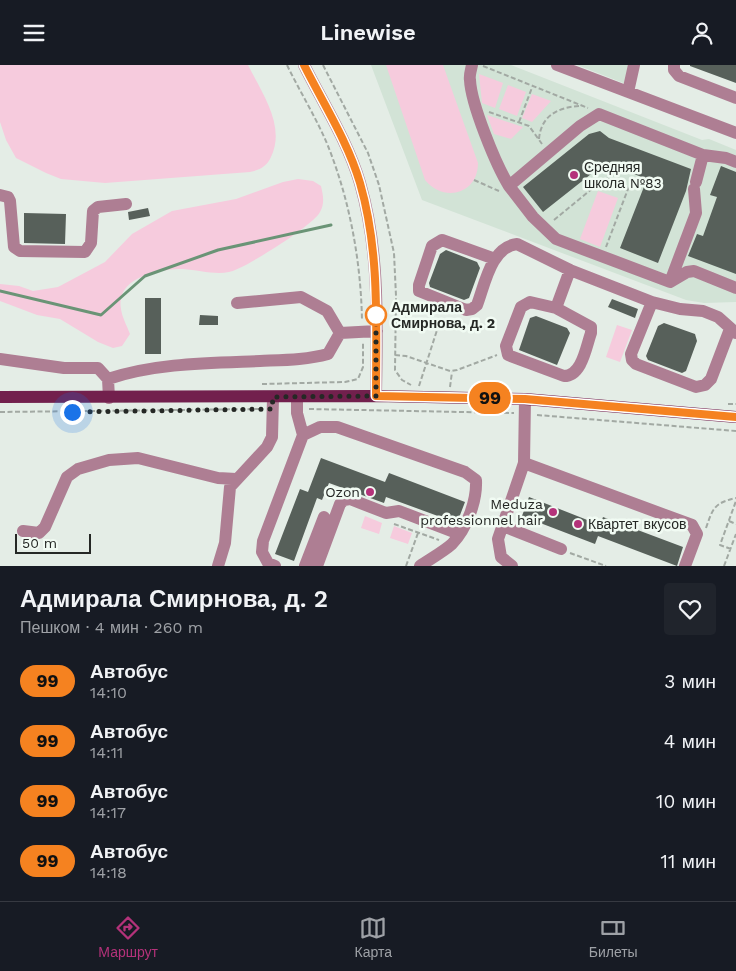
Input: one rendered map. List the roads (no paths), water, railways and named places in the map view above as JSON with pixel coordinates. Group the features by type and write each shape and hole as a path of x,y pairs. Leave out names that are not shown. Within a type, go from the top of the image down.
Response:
{"main road":[{"path":"0,397 273,403 297,403 376,396 525,399 736,417"}],"street":[{"path":"304,65 347,151 359,181 369,217 376,282 376,396"},
{"path":"472,65 470,81 477,108 504,188 516,197 543,228 556,239 670,282"},
{"path":"557,65 736,133"},
{"path":"628,92 634,65"},
{"path":"674,65 674,70 679,77 736,98"},
{"path":"504,188 580,126 599,114 703,155 726,158 736,162"},
{"path":"670,282 696,213 695,185 703,155"},
{"path":"0,195 8,197 10,201 14,247 20,251 85,252 91,243 92,211 98,207 126,204"},
{"path":"495,259 442,240 436,241 432,246 421,277 419,291 424,295 466,310 472,309 477,305 495,259 508,245 518,244 570,269 652,302 680,309 703,311 718,317 733,331 711,379 705,385 696,387 636,364 632,360 631,354 652,302"},
{"path":"556,308 570,269"},
{"path":"670,282 687,272 694,271 736,288"},
{"path":"237,303 301,297 327,311 340,333"},
{"path":"530,302 556,308 590,325 592,329 574,375 564,377 510,357 506,352 523,305 530,302"},
{"path":"340,333 377,331"},
{"path":"108,379 134,371 200,364 313,358 328,354 340,333"},
{"path":"0,359 64,368 98,368 108,379 109,398"},
{"path":"512,566 501,557 498,539 524,463 525,399"},
{"path":"218,566 225,543 229,492 236,479 267,447 272,437 273,403"},
{"path":"275,566 268,563 262,552 263,541 303,435 297,403"},
{"path":"303,435 320,427 337,427 465,472 476,480 477,497 459,534 451,545 420,566"},
{"path":"22,531 39,533 45,527 67,477 78,469 109,460 138,458 218,478 236,479"},
{"path":"524,463 692,525 697,533 685,566"},
{"path":"317,566 340,504 344,500 350,499 386,513 399,511 459,534"},
{"path":"305,566 324,517"},
{"path":"503,526 561,549"}],"waterway":[{"path":"0,291 101,315 145,276 218,250 331,225"}],"place":[{"name":"Средняя школа №83","path":"574,175"},
{"name":"Адмирала Смирнова, д. 2","path":"376,315"},
{"name":"Ozon","path":"370,492"},
{"name":"Meduza professionnel hair","path":"553,512"},
{"name":"Квартет вкусов","path":"578,524"}]}
